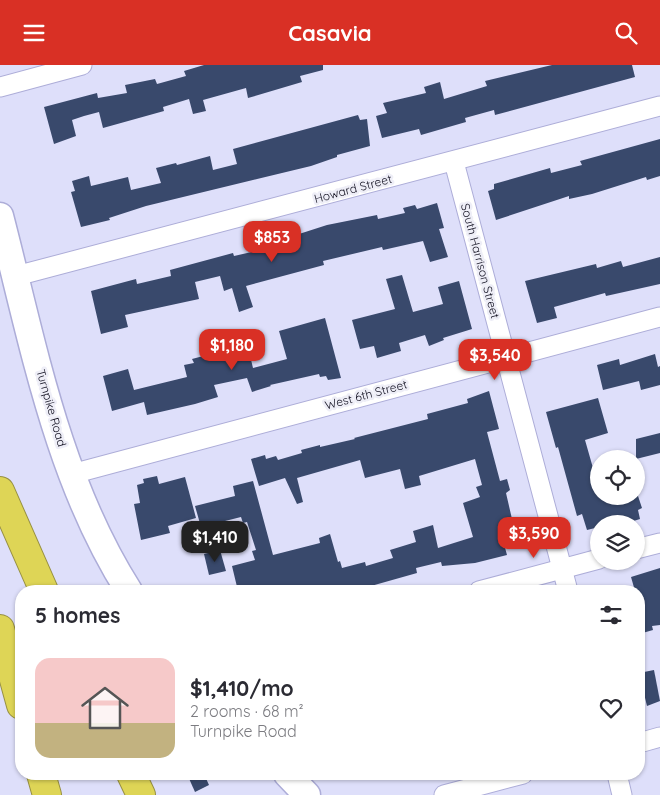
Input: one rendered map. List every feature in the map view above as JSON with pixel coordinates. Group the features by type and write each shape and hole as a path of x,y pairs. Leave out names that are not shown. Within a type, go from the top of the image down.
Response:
{"highway":[{"path":"0,491 41,585"},
{"path":"0,629 15,683"},
{"path":"43,780 47,795"},
{"path":"135,780 141,795"}],"street":[{"path":"0,87 82,65"},
{"name":"Howard Street","path":"16,277 660,106"},
{"name":"South Harrison Street","path":"454,162 566,585"},
{"name":"Turnpike Road","path":"0,216 58,435 98,537 126,585"},
{"name":"West 6th Street","path":"72,474 660,317"},
{"path":"645,547 660,543"},
{"path":"502,585 590,561"},
{"path":"645,741 660,737"},
{"path":"293,780 307,795"},
{"path":"444,795 500,780"},
{"path":"618,780 622,795"}],"building":[{"path":"204,65 323,65 323,70 300,76 302,82 248,98 246,88 203,100 206,111 193,114 189,99 163,107 164,111 103,128 99,112 84,116 72,120 76,136 54,144 44,107 97,93 98,98 127,93 125,85 155,79 157,84 186,76 184,71"},
{"path":"552,65 632,65 635,77 495,115 494,110 465,118 466,122 421,135 419,129 382,138 376,116 387,113 383,103 426,93 424,87 440,82 444,99 487,86 485,81"},
{"path":"358,115 360,120 367,119 370,146 337,155 337,157 311,166 146,206 109,218 110,220 81,227 71,192 75,191 72,181 89,176 91,186 128,177 131,190 161,183 156,168 176,163 177,165 210,156 213,170 237,164 233,149"},
{"path":"660,139 660,176 647,180 646,177 592,194 569,199 569,196 496,220 488,191 494,189 494,184 550,168 551,173 582,165 580,161"},
{"path":"437,203 444,228 439,229 448,257 430,262 423,241 383,250 382,247 323,261 324,265 246,286 253,307 239,312 232,288 224,291 220,276 195,282 199,299 125,315 128,327 101,334 91,291 136,279 137,284 171,276 170,270 233,253 234,256 270,248 268,244 327,225 377,215 378,219 405,213 403,208 415,205 417,209"},
{"path":"660,257 660,284 606,296 605,293 554,307 557,318 537,323 525,281 596,264 597,268 621,261 623,267"},
{"path":"402,275 413,312 443,304 438,287 459,281 472,329 443,338 444,340 429,346 425,335 399,343 401,351 377,358 374,346 360,349 352,320 395,309 386,279"},
{"path":"325,318 341,378 328,380 326,376 320,377 319,374 270,385 252,392 247,378 214,385 218,397 195,404 147,415 144,402 112,411 103,376 128,369 134,390 187,377 184,365 194,363 192,359 222,351 221,346 246,339 253,368 287,359 279,331"},
{"path":"655,354 658,367 660,366 660,385 641,390 639,381 603,390 597,365 619,359 620,365"},
{"path":"489,391 499,429 487,432 500,481 507,479 510,490 506,493 512,519 515,518 522,540 504,544 507,555 475,563 442,566 441,562 416,568 417,573 375,585 237,585 232,566 255,560 252,551 256,550 247,522 243,523 241,517 201,527 195,506 235,496 233,486 253,481 273,555 320,543 319,538 330,534 338,562 340,561 342,568 365,562 366,566 393,558 390,550 416,542 413,531 433,525 438,548 473,537 463,503 480,497 476,487 482,485 475,459 419,476 421,485 405,489 400,469 365,478 360,460 297,478 303,502 297,504 285,478 259,486 251,459 265,455 266,459 276,456 278,460 302,453 301,450 355,439 428,419 427,414 468,403 467,399"},
{"path":"598,398 608,433 585,440 590,458 590,505 641,505 642,508 638,510 639,515 590,515 590,529 587,530 582,514 577,516 558,447 556,448 546,412"},
{"path":"660,433 660,453 645,457 645,450 636,450 636,439"},
{"path":"157,476 159,484 185,477 196,518 168,526 170,533 141,540 134,504 140,503 137,485 144,483 143,479"},
{"path":"220,550 226,571 209,575 204,554"},
{"path":"660,568 660,625 652,626 653,630 645,632 645,585 633,585 631,577"},
{"path":"654,670 660,701 647,706 645,698 645,672"},
{"path":"190,780 207,780 209,785 195,792"}]}
